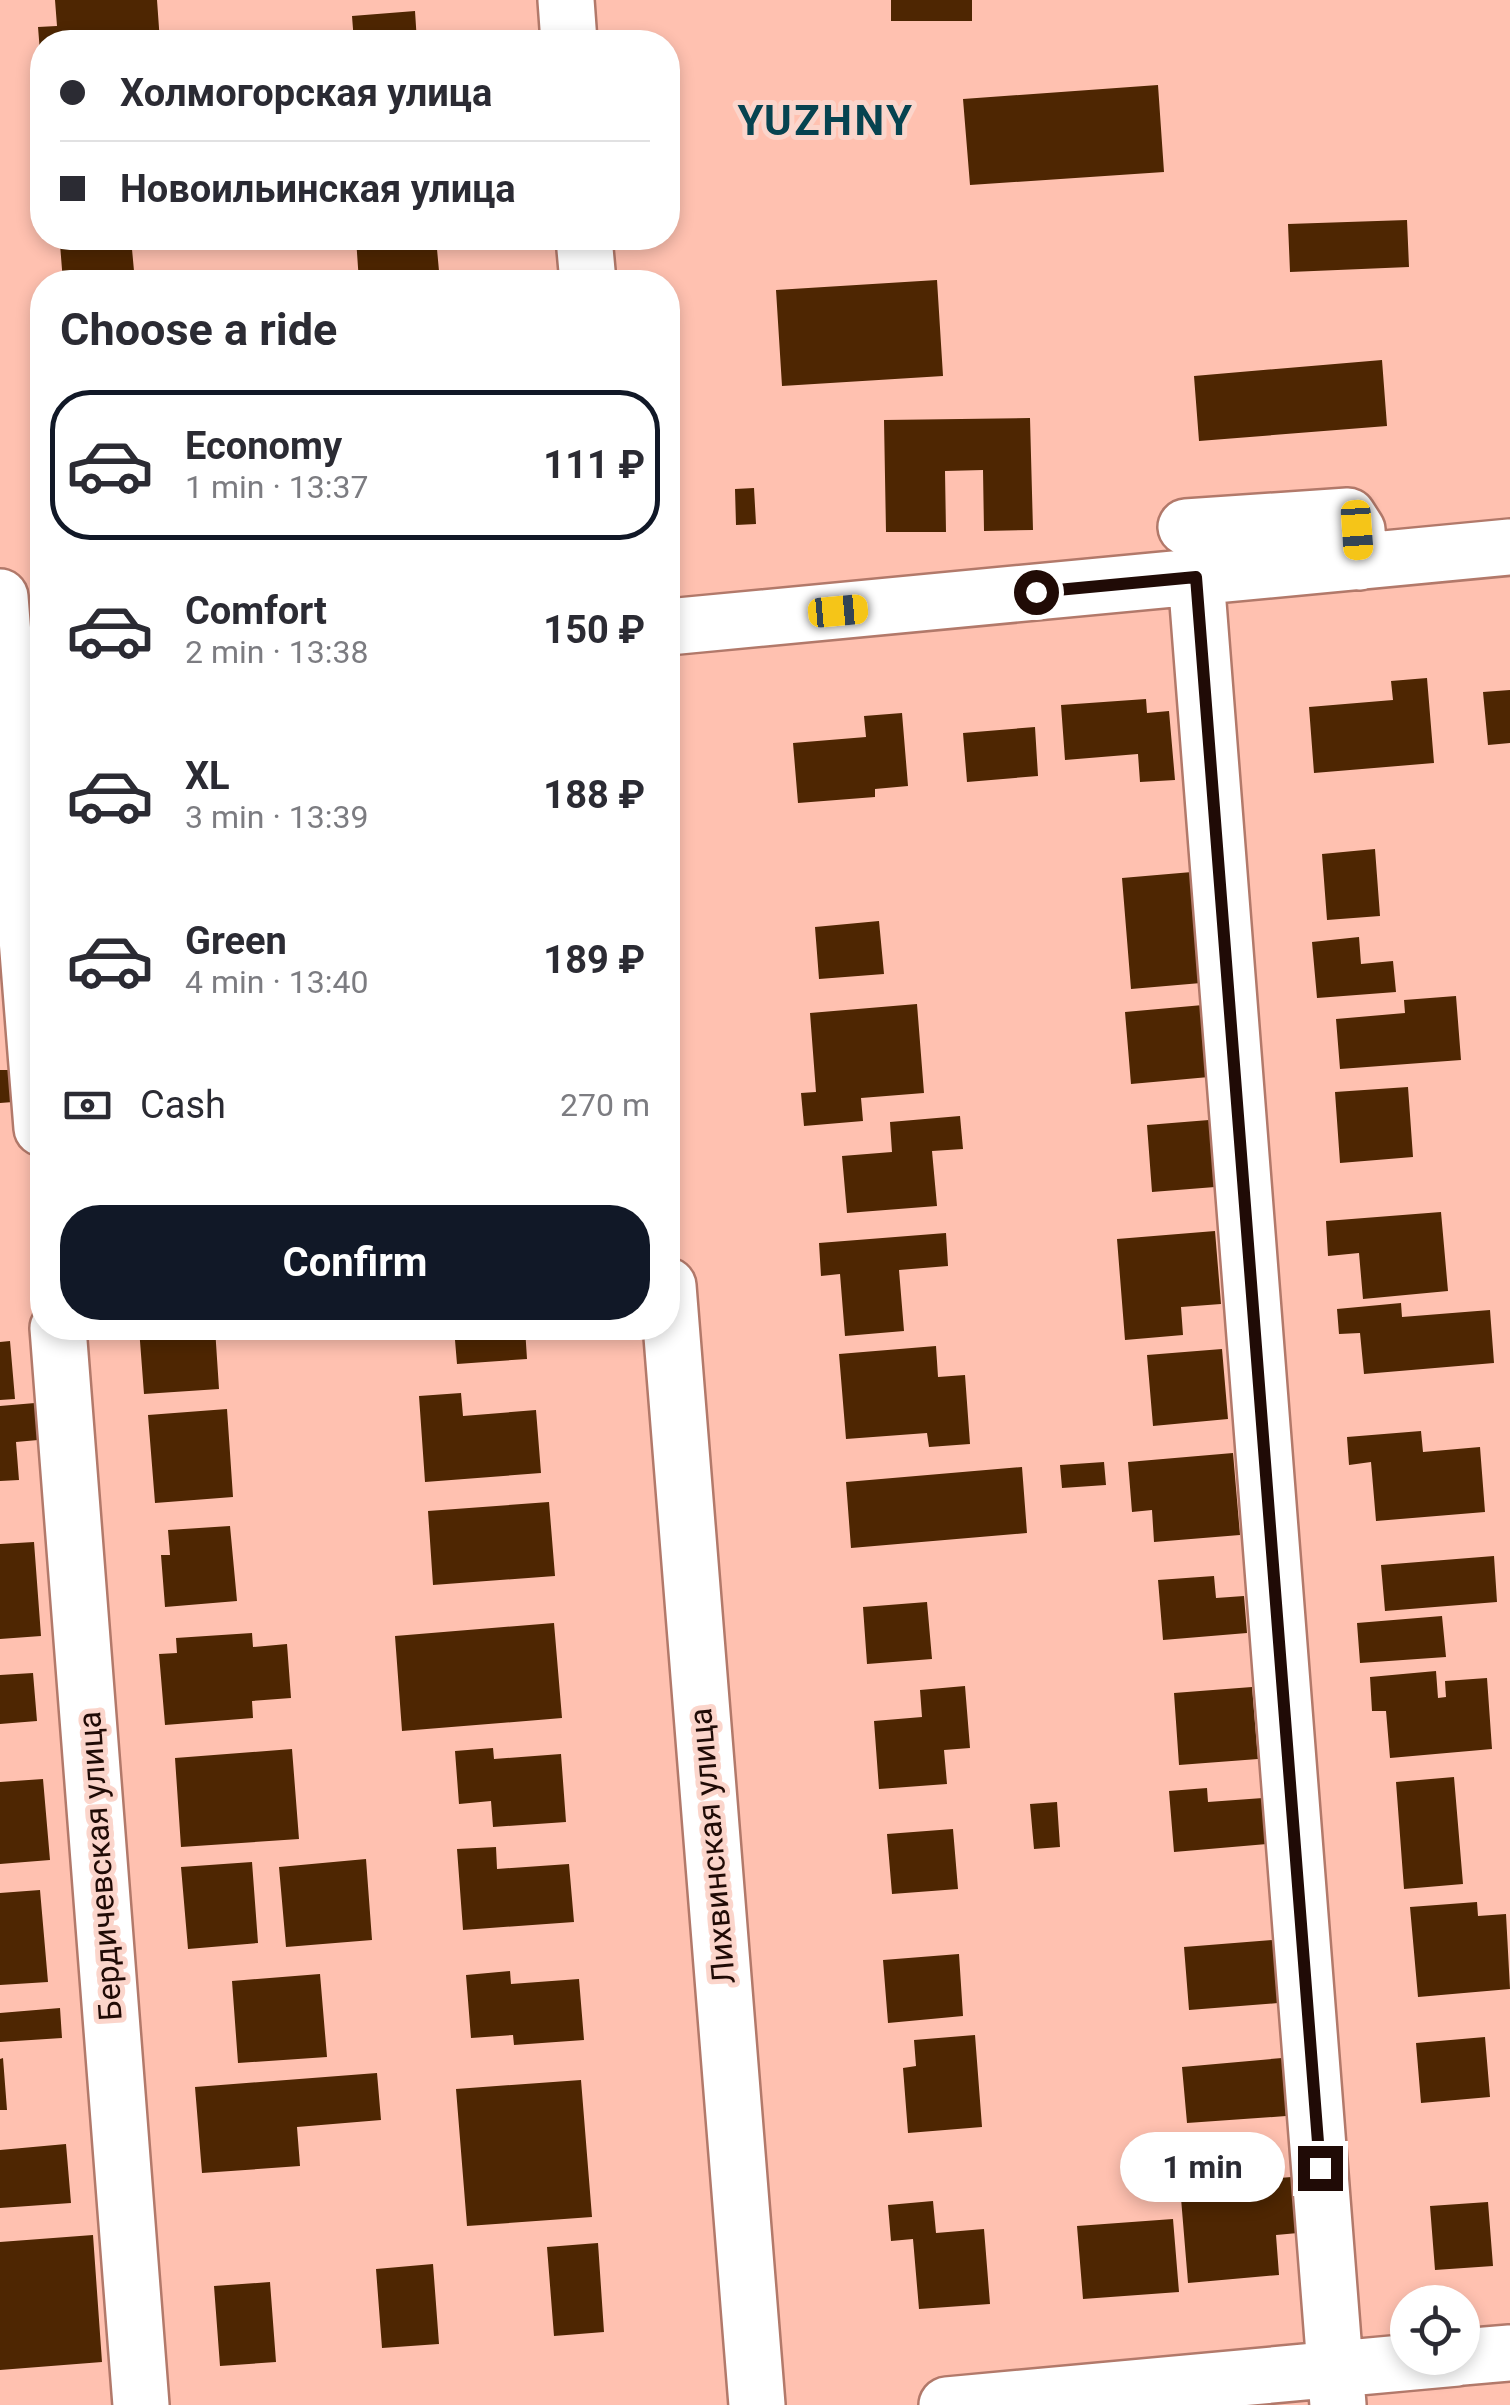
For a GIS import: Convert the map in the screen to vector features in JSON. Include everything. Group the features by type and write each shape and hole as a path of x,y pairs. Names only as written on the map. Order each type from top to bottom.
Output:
{"street":[{"path":"566,0 568,30"},
{"path":"680,625 1215,550 1359,562 1510,548"},
{"path":"1215,550 1337,2386"},
{"path":"0,597 17,689 30,917"},
{"name":"Бердичевская улица","path":"59,1340 142,2405"},
{"name":"Лихвинская улица","path":"672,1340 757,2405"},
{"path":"1480,2355 1510,2353"},
{"path":"947,2405 1337,2386 1390,2374"}],"building":[{"path":"55,0 157,0 159,30 38,30 57,26"},
{"path":"891,0 972,0 972,21 891,21"},
{"path":"415,11 416,30 353,30 352,16"},
{"path":"1158,85 1164,172 970,185 963,99"},
{"path":"1407,220 1409,267 1290,272 1288,224"},
{"path":"60,250 132,250 134,270 62,270"},
{"path":"357,250 437,250 439,270 358,270"},
{"path":"937,280 943,376 782,386 776,290"},
{"path":"1382,360 1387,426 1199,441 1194,376"},
{"path":"1030,418 1033,530 984,531 983,470 945,471 946,532 886,532 884,420"},
{"path":"754,488 756,524 736,525 735,489"},
{"path":"1427,678 1434,763 1314,773 1309,707 1393,700 1391,681"},
{"path":"1510,690 1510,743 1488,745 1483,692"},
{"path":"1146,699 1147,713 1169,711 1175,780 1140,782 1138,754 1065,760 1061,705"},
{"path":"902,713 908,786 875,789 875,797 798,803 793,743 866,737 864,716"},
{"path":"1035,727 1038,776 967,782 963,733"},
{"path":"1375,849 1380,916 1327,920 1322,854"},
{"path":"1192,872 1201,983 1131,989 1122,878"},
{"path":"879,921 884,974 819,979 815,927"},
{"path":"1359,937 1361,964 1393,961 1396,992 1317,998 1312,942"},
{"path":"1456,996 1461,1060 1340,1069 1336,1019 1405,1013 1404,1000"},
{"path":"917,1004 924,1093 861,1098 863,1121 804,1126 801,1093 816,1092 810,1013"},
{"path":"1203,1005 1209,1077 1131,1084 1125,1012"},
{"path":"0,1070 10,1070 13,1102 0,1103"},
{"path":"1408,1087 1413,1157 1340,1163 1335,1092"},
{"path":"960,1116 963,1149 932,1151 937,1206 847,1213 842,1156 892,1152 890,1122"},
{"path":"1209,1120 1215,1187 1152,1192 1147,1125"},
{"path":"1441,1212 1448,1291 1363,1299 1359,1253 1328,1256 1326,1221"},
{"path":"1215,1231 1221,1304 1181,1307 1183,1335 1125,1340 1117,1239"},
{"path":"946,1233 948,1266 899,1270 904,1331 845,1336 840,1274 821,1276 819,1243"},
{"path":"1401,1303 1402,1317 1490,1310 1494,1363 1364,1374 1360,1333 1339,1334 1337,1309"},
{"path":"140,1340 216,1340 219,1389 144,1394"},
{"path":"455,1340 526,1340 527,1359 457,1364"},
{"path":"10,1341 15,1399 0,1400 0,1342"},
{"path":"936,1346 938,1377 965,1375 970,1444 929,1447 927,1433 846,1439 839,1354"},
{"path":"1222,1349 1228,1419 1153,1426 1147,1355"},
{"path":"461,1393 463,1416 536,1410 541,1473 425,1482 419,1396"},
{"path":"35,1403 38,1440 16,1442 19,1480 0,1481 0,1406"},
{"path":"227,1409 233,1497 155,1503 148,1415"},
{"path":"1421,1431 1423,1452 1480,1447 1485,1512 1376,1521 1371,1462 1349,1465 1347,1437"},
{"path":"1233,1453 1240,1535 1154,1542 1152,1510 1132,1512 1128,1462"},
{"path":"1104,1462 1106,1485 1062,1488 1060,1465"},
{"path":"1022,1467 1027,1533 851,1548 846,1482"},
{"path":"549,1502 555,1576 433,1585 428,1511"},
{"path":"230,1526 237,1601 165,1607 161,1555 170,1555 168,1530"},
{"path":"34,1542 41,1636 0,1639 0,1544"},
{"path":"1494,1556 1497,1602 1385,1611 1381,1565"},
{"path":"1214,1576 1216,1598 1244,1596 1247,1633 1163,1640 1158,1580"},
{"path":"927,1602 932,1659 867,1664 863,1607"},
{"path":"1442,1616 1446,1657 1360,1663 1357,1623"},
{"path":"554,1623 562,1718 402,1731 395,1636"},
{"path":"252,1633 253,1647 287,1644 291,1698 252,1701 253,1718 165,1725 159,1654 177,1653 176,1638"},
{"path":"1436,1671 1438,1698 1446,1697 1445,1681 1487,1678 1492,1749 1390,1758 1386,1711 1372,1711 1370,1677"},
{"path":"33,1673 37,1721 0,1724 0,1675"},
{"path":"965,1686 970,1748 944,1750 947,1784 879,1789 874,1721 922,1717 920,1690"},
{"path":"1252,1687 1258,1759 1179,1765 1174,1693"},
{"path":"493,1748 494,1759 561,1754 566,1822 493,1827 491,1801 459,1804 455,1751"},
{"path":"292,1749 299,1839 181,1847 175,1758"},
{"path":"1454,1777 1463,1884 1404,1889 1396,1782"},
{"path":"43,1779 50,1860 0,1864 0,1782"},
{"path":"1207,1788 1208,1802 1263,1798 1267,1844 1174,1852 1169,1791"},
{"path":"1057,1802 1060,1847 1034,1849 1030,1804"},
{"path":"953,1829 958,1889 892,1894 887,1834"},
{"path":"496,1847 497,1869 569,1864 574,1922 463,1930 457,1849"},
{"path":"366,1859 372,1940 286,1947 279,1867"},
{"path":"252,1862 258,1943 188,1949 181,1867"},
{"path":"40,1890 48,1982 0,1985 0,1893"},
{"path":"1477,1902 1478,1916 1506,1914 1510,1989 1418,1997 1410,1907"},
{"path":"1273,1940 1278,2003 1189,2010 1184,1947"},
{"path":"959,1954 963,2016 888,2023 883,1960"},
{"path":"510,1971 511,1984 579,1979 584,2040 514,2045 513,2035 471,2038 466,1975"},
{"path":"320,1974 327,2057 238,2063 232,1981"},
{"path":"60,2008 62,2038 0,2042 0,2013"},
{"path":"975,2035 982,2127 908,2133 903,2068 916,2066 914,2040"},
{"path":"1485,2037 1490,2097 1421,2103 1416,2043"},
{"path":"3,2058 7,2110 0,2110"},
{"path":"1282,2058 1286,2116 1187,2123 1182,2067"},
{"path":"377,2073 381,2120 297,2127 300,2166 202,2173 195,2087"},
{"path":"581,2080 592,2217 467,2226 456,2089"},
{"path":"66,2144 71,2203 0,2208 0,2150"},
{"path":"1304,2176 1309,2232 1276,2235 1279,2275 1188,2283 1180,2186"},
{"path":"933,2201 936,2233 984,2229 990,2304 919,2309 913,2239 891,2241 888,2205"},
{"path":"1488,2202 1493,2266 1435,2270 1430,2206"},
{"path":"1173,2219 1179,2292 1083,2299 1077,2226"},
{"path":"93,2235 102,2362 0,2370 0,2242"},
{"path":"598,2243 604,2332 554,2336 547,2247"},
{"path":"433,2264 439,2344 382,2348 376,2269"},
{"path":"270,2282 276,2362 220,2366 214,2286"}],"district":[{"name":"YUZHNY","path":"826,120"}],"route":[{"path":"1036,592 1196,577 1320,2168"}]}
